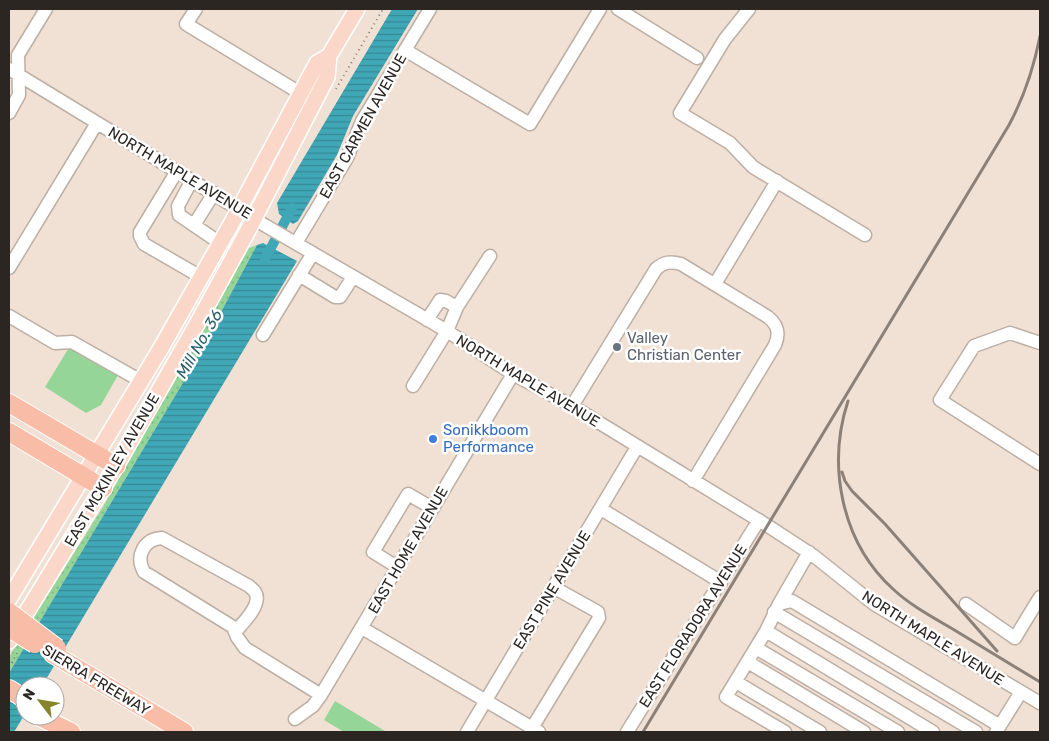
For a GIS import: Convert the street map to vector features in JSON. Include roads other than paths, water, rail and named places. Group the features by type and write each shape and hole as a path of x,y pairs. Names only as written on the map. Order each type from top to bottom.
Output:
{"highway":[{"path":"9,403 116,466"},
{"path":"9,432 104,488"},
{"path":"9,612 55,651"},
{"name":"SIERRA FREEWAY","path":"9,628 55,651 110,689 184,732"},
{"path":"65,723 79,732"},
{"path":"59,726 71,732"}],"main road":[{"name":"EAST MCKINLEY AVENUE","path":"9,641 104,488 197,324 260,222 327,77 329,56 357,9"},
{"name":"EAST MCKINLEY AVENUE","path":"9,598 141,381 201,277 317,63 329,56"}],"street":[{"path":"9,113 19,96 14,72 18,55 46,9"},
{"path":"196,9 186,24 300,93"},
{"name":"EAST CARMEN AVENUE","path":"296,243 347,158 362,121 430,9"},
{"path":"405,50 530,124 600,9"},
{"path":"618,9 697,58"},
{"path":"748,9 725,39 680,113 730,143 753,167 865,235"},
{"name":"NORTH MAPLE AVENUE","path":"14,72 260,222 447,331 513,374 572,406 759,520 808,552 874,604 1040,703"},
{"path":"9,268 97,123"},
{"path":"177,171 140,232 140,236 144,244 201,277"},
{"path":"192,180 178,206 178,215 220,243"},
{"path":"715,284 777,181"},
{"path":"194,225 214,193"},
{"path":"263,335 313,253"},
{"path":"413,386 447,331 457,307 490,256"},
{"path":"572,406 656,270 661,265 668,262 680,264 715,284 768,317 777,327 778,339 693,480"},
{"path":"299,276 335,297 340,297 344,294 353,277"},
{"path":"427,320 440,300 457,307"},
{"path":"9,316 55,343 72,342 141,381"},
{"path":"1040,343 1010,333 974,346 940,400 1040,464"},
{"name":"EAST HOME AVENUE","path":"295,719 313,706 321,695 513,374"},
{"name":"EAST PINE AVENUE","path":"467,732 637,447"},
{"path":"397,567 373,552 408,494 432,508"},
{"path":"601,508 721,582"},
{"name":"EAST FLORADORA AVENUE","path":"627,732 759,520"},
{"path":"235,632 248,618 256,604 257,597 249,586 162,538 154,538 145,546 140,557 140,566 144,572 233,627 235,632 245,648 321,695"},
{"path":"785,732 726,697 766,631 808,552"},
{"path":"362,628 536,730 599,618 598,612 553,587"},
{"path":"966,604 1015,638 1040,597"},
{"path":"777,608 792,601 895,663 998,729 1021,692"},
{"path":"777,608 852,658 976,732"},
{"path":"766,631 933,732"},
{"path":"756,648 898,732"},
{"path":"840,677 852,658"},
{"path":"748,662 860,730 865,713 874,697"},
{"path":"885,678 895,663"},
{"path":"736,682 815,729 823,707"},
{"path":"906,717 918,698"}],"water":[{"path":"392,9 418,9 353,116 337,155 298,221 293,224 279,214 277,203"},
{"path":"263,243 297,261 48,676 15,676 15,726 18,726 14,732 9,732 9,673 184,381 257,245"}],"waterway":[{"name":"Mill No. 36","path":"265,259 292,208"}],"railway":[{"path":"643,732 1009,125 1028,82 1040,36"},
{"path":"848,401 842,426 839,476 850,526 861,549 875,570 893,589 915,606 1040,682"},
{"path":"842,472 845,481 852,491 885,524 997,651"}],"place":[{"name":"Valley Christian Center","path":"617,347"},
{"name":"Sonikkboom Performance","path":"433,439"}]}
